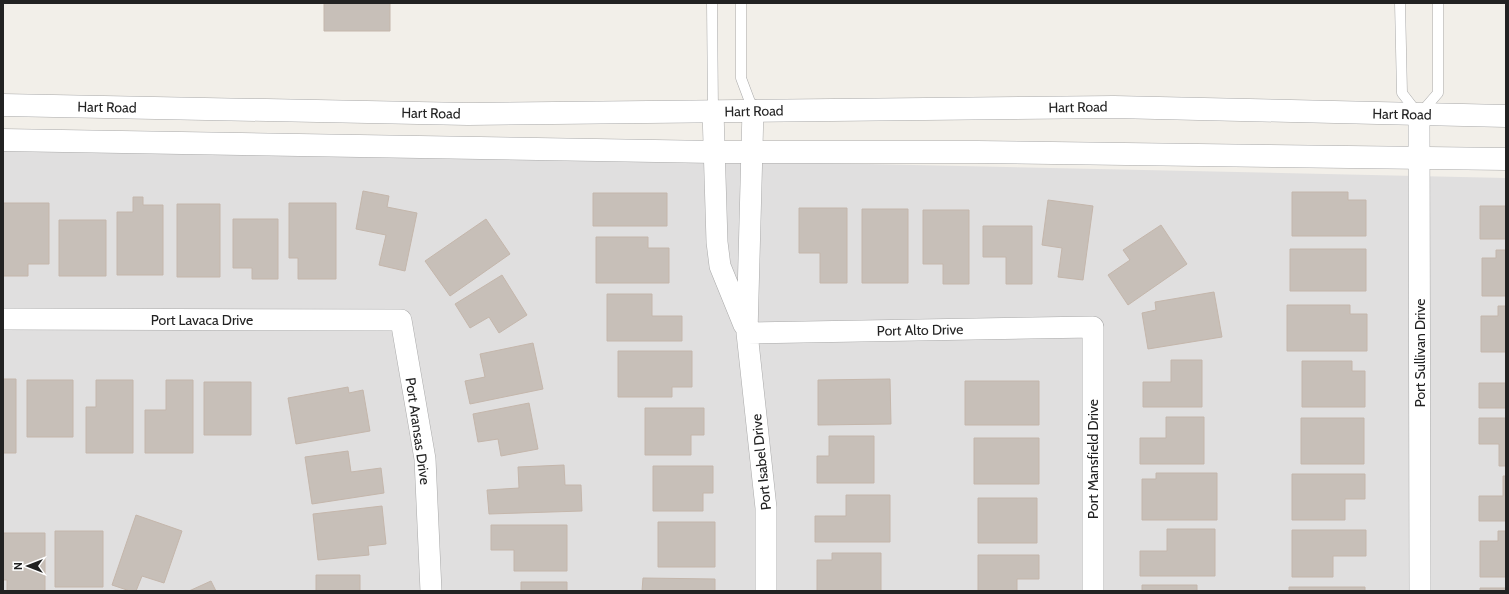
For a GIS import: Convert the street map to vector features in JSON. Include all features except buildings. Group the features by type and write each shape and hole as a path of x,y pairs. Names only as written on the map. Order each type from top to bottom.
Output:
{"street":[{"name":"Hart Road","path":"3,104 468,114 1114,107 1506,116"},
{"path":"124,107 124,142"},
{"name":"Port Isabel Drive","path":"753,110 747,333 766,508 766,591"},
{"name":"Port Isabel Drive","path":"713,111 717,242 720,266 747,333"},
{"name":"Port Sullivan Drive","path":"1419,115 1420,591"},
{"path":"3,140 714,152 977,152 1506,159"},
{"name":"Port Lavaca Drive","path":"3,319 401,320"},
{"name":"Port Aransas Drive","path":"401,320 425,459 431,591"},
{"name":"Port Alto Drive","path":"747,333 1093,327"},
{"name":"Port Mansfield Drive","path":"1093,327 1093,591"}],"lane":[{"path":"712,3 713,111"},
{"path":"741,3 741,78 753,110"},
{"path":"1400,3 1402,93 1419,115 1438,93 1438,3"}],"shaded area":[{"path":"3,145 1506,178 1506,591 3,591"}]}
